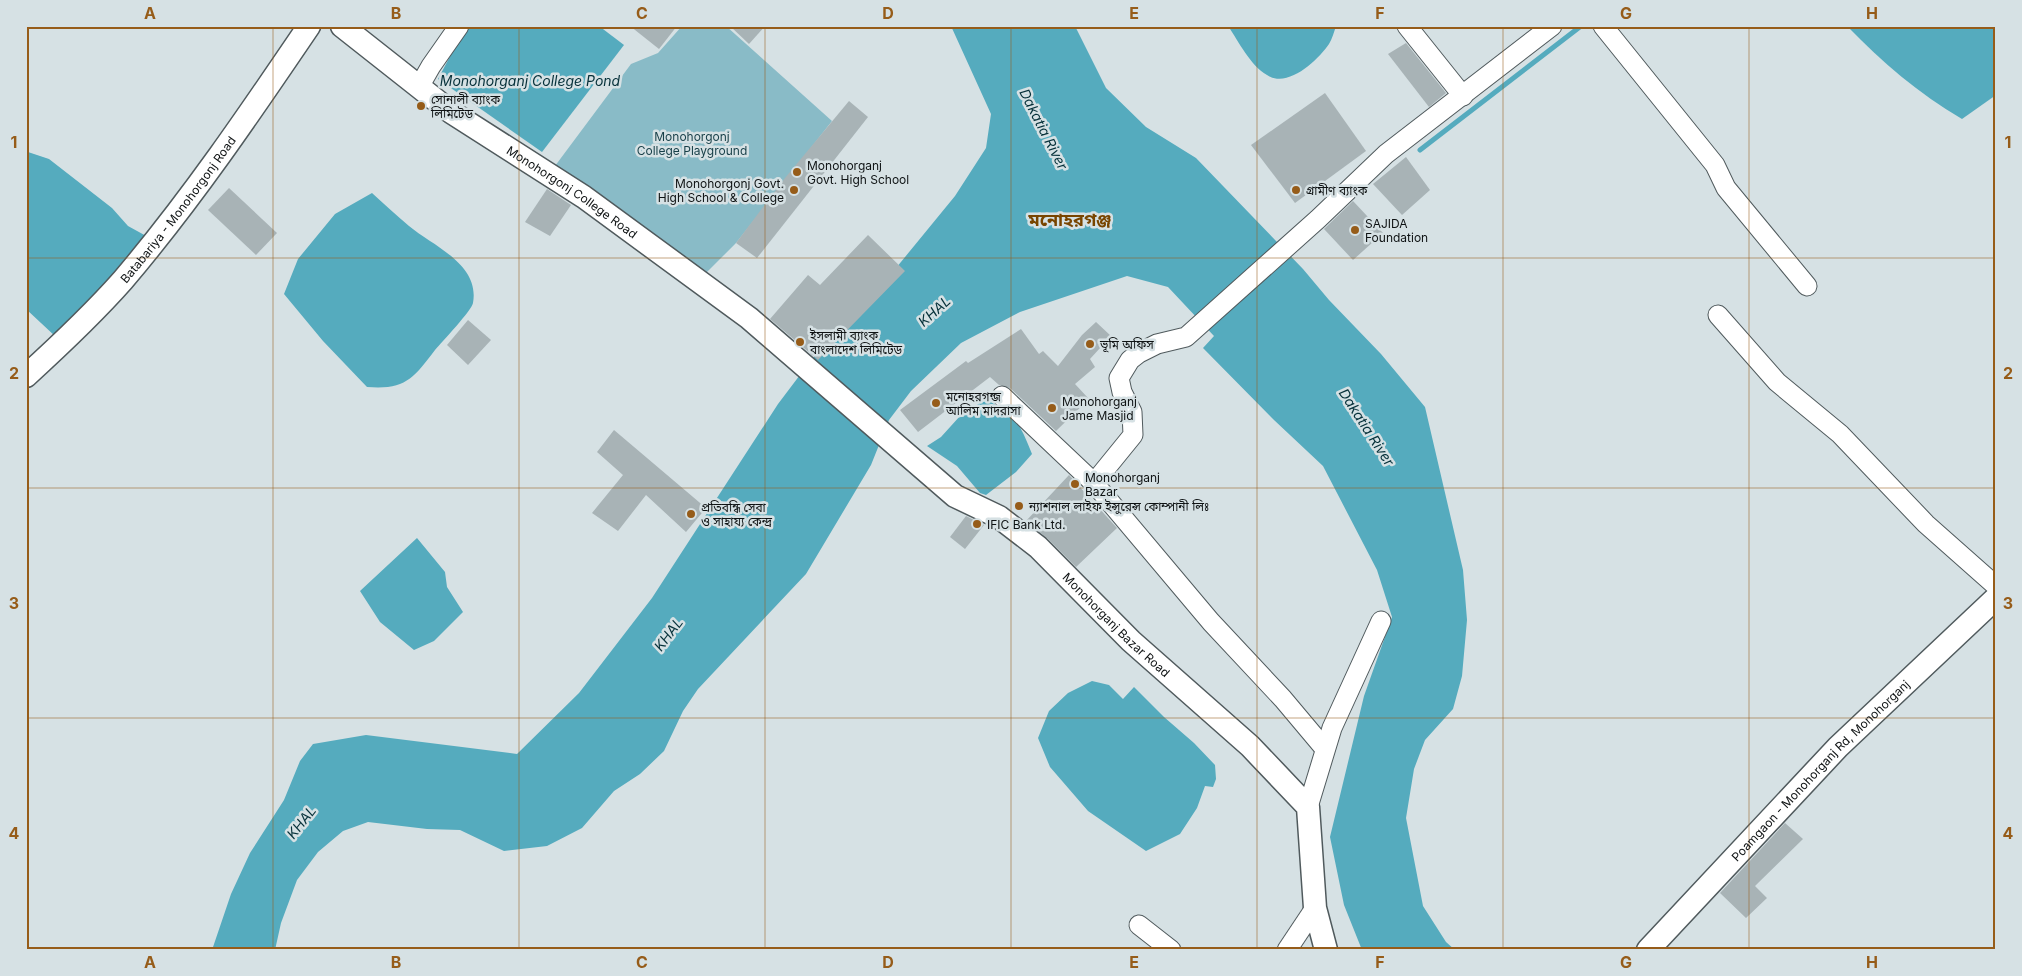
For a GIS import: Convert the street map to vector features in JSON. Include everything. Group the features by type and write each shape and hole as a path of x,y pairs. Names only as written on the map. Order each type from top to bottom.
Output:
{"street":[{"name":"Batabariya - Monohorgonj Road","path":"26,376 94,312 123,280 190,197 309,26"},
{"name":"Monohorgonj College Road","path":"342,26 451,112 584,197 749,318 915,459"},
{"path":"419,88 431,66 459,26"},
{"path":"1407,26 1463,96"},
{"path":"1094,483 1133,435 1132,412 1122,392 1119,378 1130,360 1139,352 1157,344 1186,337 1318,219 1386,154 1552,26"},
{"path":"1608,32 1715,165 1726,188 1807,286"},
{"path":"1718,314 1777,382 1840,434 1926,524 1996,586"},
{"path":"1002,396 1094,483 1211,622 1283,699 1325,749"},
{"name":"Monohorganj Bazar Road","path":"915,459 955,496 999,517 1038,547 1131,641 1250,746 1308,807"},
{"name":"Poamgaon - Monohorganj Rd, Monohorganj","path":"1648,949 1838,747 1996,598"},
{"path":"1326,950 1315,908 1308,807 1332,728 1381,621"},
{"path":"1288,950 1315,908"},
{"path":"1139,925 1171,950"}],"green space":[{"name":"Monohorgonj College Playground","path":"682,26 726,26 832,121 736,243 705,274 555,166 631,64 658,53"}],"water":[{"name":"Monohorganj College Pond","path":"470,26 599,26 624,45 542,152 438,79 455,47"},
{"path":"951,26 1075,26 1106,88 1146,127 1196,158 1303,269 1329,300 1381,354 1425,407 1463,570 1467,620 1462,676 1453,709 1425,740 1414,769 1406,818 1423,906 1446,942 1455,950 1362,950 1344,905 1330,837 1364,696 1392,617 1377,570 1323,466 1274,420 1203,348 1214,336 1168,287 1127,276 1020,312 961,343 911,391 889,420 871,465 806,574 698,689 683,711 664,751 640,774 614,791 582,828 547,846 504,851 460,830 427,829 368,822 343,831 318,852 297,880 281,923 275,950 212,950 231,894 250,853 284,800 300,761 313,744 366,735 517,754 579,693 652,598 778,404 812,359 878,290 955,196 986,148 991,114"},
{"path":"1228,26 1336,26 1329,44 1310,65 1293,76 1275,78 1267,75 1255,65"},
{"path":"1847,26 1996,26 1996,95 1962,119 1902,77"},
{"path":"28,152 49,159 112,208 128,226 148,237 56,337 26,309 26,154"},
{"path":"372,193 409,226 453,257 469,277 473,289 473,303 462,319 414,375 391,387 367,387 323,341 284,294 298,259 335,214"},
{"path":"986,399 1016,421 1024,434 1032,454 1016,472 986,495 980,493 957,466 927,446 941,437 960,416"},
{"path":"417,538 445,572 447,587 463,612 434,641 414,650 380,622 360,591"},
{"path":"1092,681 1109,685 1123,699 1134,687 1215,765 1216,779 1213,787 1205,786 1197,808 1180,834 1146,851 1088,811 1050,767 1038,738 1049,711 1068,693"}],"building":[{"path":"630,26 677,26 659,49"},
{"path":"730,26 765,26 749,44"},
{"path":"1406,43 1446,93 1429,107 1388,54"},
{"path":"1325,93 1366,151 1295,203 1251,145"},
{"name":"Monohorgonj Govt. High School & College","path":"849,101 868,117 757,258 736,243 785,178"},
{"path":"1406,157 1430,190 1402,215 1373,184"},
{"path":"229,188 277,233 256,255 208,210"},
{"path":"547,189 571,205 550,236 525,222"},
{"path":"1353,201 1383,233 1353,260 1324,229"},
{"path":"868,235 905,271 818,360 770,319 808,275 820,285"},
{"path":"468,320 491,340 468,365 447,345"},
{"path":"1096,322 1111,336 1090,359 1095,367 1075,384 1089,399 1056,431 1010,388 999,385 990,377 918,432 900,410 966,361 968,363 1021,329 1039,354 1043,351 1058,366 1082,335"},
{"path":"614,430 706,508 686,532 646,495 618,531 592,513 623,475 597,452"},
{"path":"1069,475 1117,528 1076,567 1047,538 1026,521"},
{"path":"966,516 984,525 965,549 950,537"},
{"path":"1785,823 1803,839 1755,886 1767,898 1746,918 1720,893"}],"waterway":[{"path":"1420,150 1581,26"}],"place":[{"name":"সোনালী ব্যাংক লিমিটেড","path":"421,106"},
{"name":"Monohorganj Govt. High School","path":"797,172"},
{"name":"Monohorgonj Govt. High School & College","path":"794,190"},
{"name":"গ্রামীণ ব্যাংক","path":"1296,190"},
{"name":"SAJIDA Foundation","path":"1355,230"},
{"name":"ইসলামী ব্যাংক বাংলাদেশ লিমিটেড","path":"800,342"},
{"name":"ভূমি অফিস","path":"1090,344"},
{"name":"মনোহরগন্জ আলিম মাদরাসা","path":"936,403"},
{"name":"Monohorganj Jame Masjid","path":"1052,408"},
{"name":"Monohorganj Bazar","path":"1075,484"},
{"name":"ন্যাশনাল লাইফ ইন্সুরেন্স কোম্পানী লিঃ","path":"1019,506"},
{"name":"প্রতিবন্ধি সেবা ও সাহায্য কেন্দ্র","path":"691,514"},
{"name":"IFIC Bank Ltd.","path":"977,524"}],"district":[{"name":"মনোহরগঞ্জ","path":"1070,219"}],"water label":[{"name":"Dakatia River","path":"1044,129"},
{"name":"KHAL","path":"934,311"},
{"name":"Dakatia River","path":"1367,427"},
{"name":"KHAL","path":"668,634"},
{"name":"KHAL","path":"301,822"}]}
